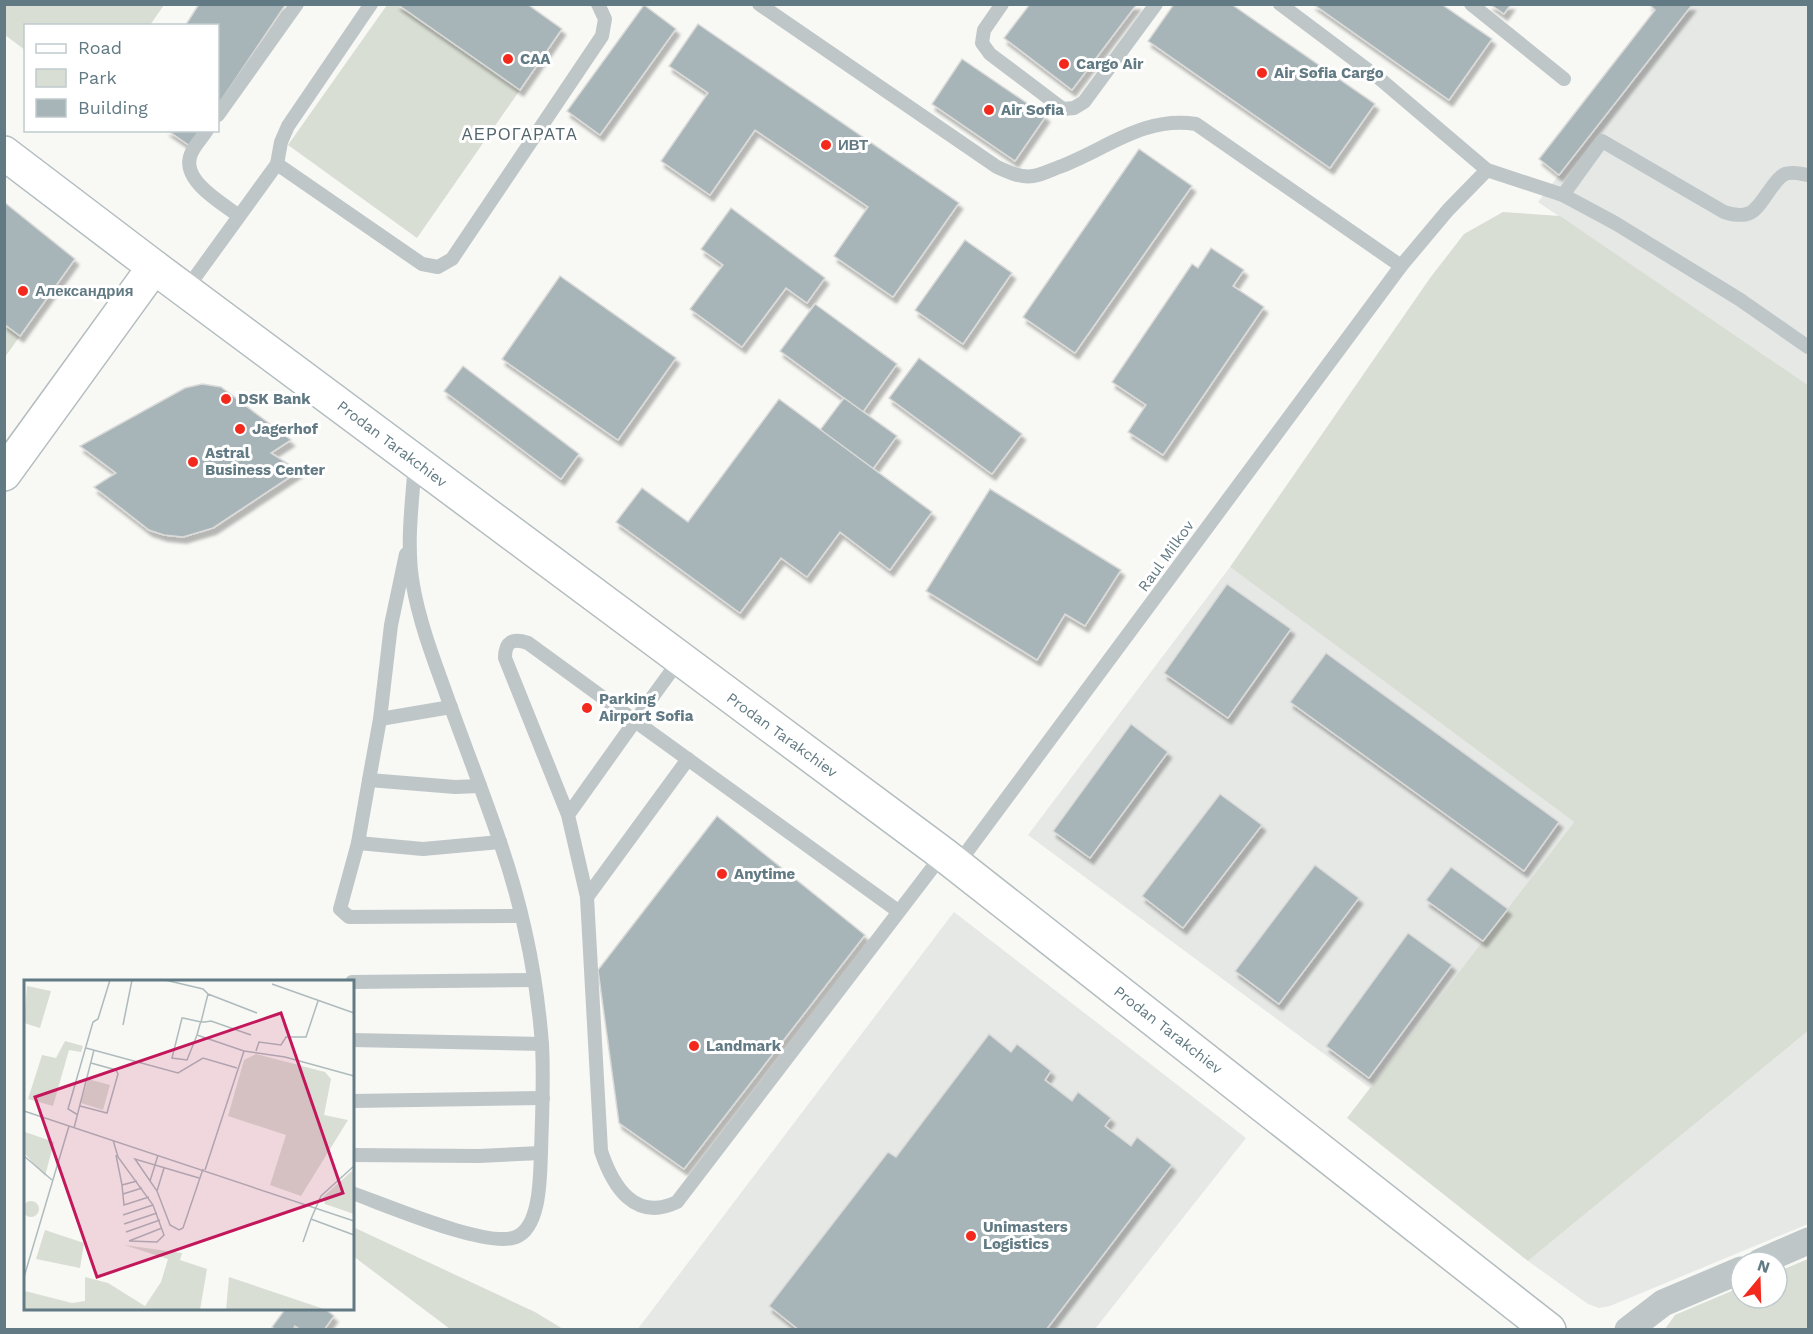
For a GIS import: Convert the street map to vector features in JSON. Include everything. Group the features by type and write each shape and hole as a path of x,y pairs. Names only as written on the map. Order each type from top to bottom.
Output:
{"street":[{"name":"Prodan Tarakchiev","path":"4,153 950,860 1550,1329"},
{"path":"4,474 154,267"},
{"path":"1788,1250 1809,1241"},
{"path":"1628,1329 1663,1303 1729,1275"}],"lane":[{"path":"219,115 297,4"},
{"path":"186,291 277,164 281,142 288,126 371,4"},
{"path":"277,164 422,264 438,267 452,259 602,36 605,19 598,4"},
{"path":"759,4 988,161 1015,175 1033,176 1083,158 1138,130 1158,123 1179,121 1196,124 1401,266"},
{"path":"1002,4 984,30 982,43 990,54 1063,109 1074,108 1084,102 1156,4"},
{"path":"1280,4 1380,79 1487,170 1563,195 1739,299 1809,347"},
{"path":"1471,4 1564,79"},
{"path":"206,132 191,153 189,160 191,174 196,183 239,216"},
{"path":"1563,195 1602,141 1724,212 1739,217 1753,212 1785,174 1809,175"},
{"name":"Raul Milkov","path":"635,721 528,643 518,640 510,642 505,650 505,658 568,815 587,897 602,1151 612,1178 630,1200 645,1207 658,1208 677,1202 786,1062 898,911 950,860 1401,266 1448,210 1487,170"},
{"path":"354,1194 474,1237 500,1240 517,1237 530,1224 540,1180 542,1044 534,980 521,916 500,842 427,639 413,585 410,531 415,461"},
{"path":"410,531 391,625 380,719 358,843 340,909 349,917 521,916"},
{"path":"568,815 680,659"},
{"path":"380,719 451,707"},
{"path":"635,721 898,911"},
{"path":"587,897 688,759"},
{"path":"369,780 455,787 480,786"},
{"path":"358,843 423,849 500,842"},
{"path":"354,982 534,980"},
{"path":"354,1040 542,1044"},
{"path":"354,1101 543,1098"},
{"path":"354,1155 479,1156 541,1153"}],"shaded area":[{"path":"1691,5 1808,5 1808,385 1538,202"},
{"path":"1230,567 1574,822 1370,1088 1028,835"},
{"path":"954,912 1246,1138 1095,1329 637,1330"},
{"path":"1808,1031 1808,1224 1745,1250 1729,1250 1729,1257 1610,1306 1599,1308 1588,1304 1528,1261"}],"green space":[{"path":"5,4 164,4 151,24 24,24 24,49 5,35"},
{"path":"387,5 397,5 520,90 417,238 288,145"},
{"path":"1503,212 1560,216 1808,385 1808,1031 1528,1261 1347,1118 1574,822 1230,567 1430,278 1464,234"},
{"path":"4,324 20,336 5,357 4,356"},
{"path":"354,1227 535,1312 563,1329 450,1329 354,1257"},
{"path":"1808,1259 1808,1329 1665,1329 1675,1315 1729,1292 1729,1310 1789,1310 1789,1267"}],"building":[{"path":"199,4 286,4 219,104 219,24 186,24"},
{"name":"CAA","path":"397,4 527,4 562,29 520,90"},
{"name":"Cargo Air","path":"1030,4 1137,4 1072,90 1004,38"},
{"name":"Air Sofia Cargo","path":"1174,4 1231,4 1375,104 1330,168 1148,41"},
{"path":"1313,4 1441,4 1492,39 1449,100"},
{"path":"1490,4 1511,4 1504,14"},
{"path":"1649,4 1692,5 1559,175 1539,159 1655,10"},
{"path":"644,5 676,29 600,135 567,111"},
{"name":"ИВТ","path":"698,24 959,203 893,297 834,256 868,207 755,130 710,195 661,161 708,93 669,66"},
{"name":"Air Sofia","path":"962,59 1046,116 1015,161 932,104"},
{"path":"170,132 199,132 190,146"},
{"path":"1139,149 1192,186 1075,353 1023,317"},
{"path":"4,202 75,259 20,336 4,324"},
{"path":"731,208 825,278 807,303 786,288 742,347 690,309 723,265 701,249"},
{"path":"965,240 1012,273 963,344 915,310"},
{"path":"1211,248 1244,270 1233,286 1264,307 1163,455 1128,432 1146,405 1112,382 1192,264 1198,268"},
{"path":"560,276 676,358 618,440 502,359"},
{"path":"815,304 897,364 863,412 780,351"},
{"path":"919,358 1022,434 992,474 889,398"},
{"path":"463,366 579,454 561,479 444,391"},
{"name":"Astral Business Center","path":"202,384 221,387 291,440 271,453 299,471 213,528 183,537 164,535 149,530 94,487 116,473 80,446 185,388"},
{"path":"844,398 897,436 873,469 820,430"},
{"path":"779,399 932,512 890,570 840,532 807,577 781,558 740,613 616,522 642,488 688,522"},
{"path":"990,489 1121,570 1085,626 1065,614 1037,660 926,591"},
{"path":"1227,584 1291,629 1228,718 1164,673"},
{"path":"1326,653 1559,822 1524,871 1290,702"},
{"path":"1131,724 1168,752 1090,858 1053,831"},
{"path":"1220,794 1262,825 1183,928 1142,896"},
{"name":"Landmark","path":"717,816 865,935 684,1169 619,1123 598,970"},
{"path":"1315,865 1359,898 1279,1004 1235,971"},
{"path":"1451,867 1508,909 1483,941 1426,900"},
{"path":"1408,933 1452,965 1369,1078 1326,1046"},
{"name":"Unimasters Logistics","path":"989,1034 1011,1052 1017,1044 1051,1071 1045,1080 1072,1101 1078,1092 1111,1118 1105,1126 1131,1146 1137,1137 1172,1165 1046,1330 799,1330 769,1306 888,1152 896,1157"},
{"path":"285,1310 326,1310 334,1316 324,1330 301,1330 295,1326 293,1330 276,1330 272,1327"}],"place":[{"name":"CAA","path":"508,59"},
{"name":"Cargo Air","path":"1064,64"},
{"name":"Air Sofia Cargo","path":"1262,73"},
{"name":"Air Sofia","path":"989,110"},
{"name":"ИВТ","path":"826,145"},
{"name":"Александрия","path":"23,291"},
{"name":"DSK Bank","path":"226,399"},
{"name":"Jagerhof","path":"240,429"},
{"name":"Astral Business Center","path":"193,462"},
{"name":"Parking Airport Sofia","path":"587,708"},
{"name":"Anytime","path":"722,874"},
{"name":"Landmark","path":"694,1046"},
{"name":"Unimasters Logistics","path":"971,1236"}],"district":[{"name":"АЕРОГАРАТА","path":"520,134"}]}
